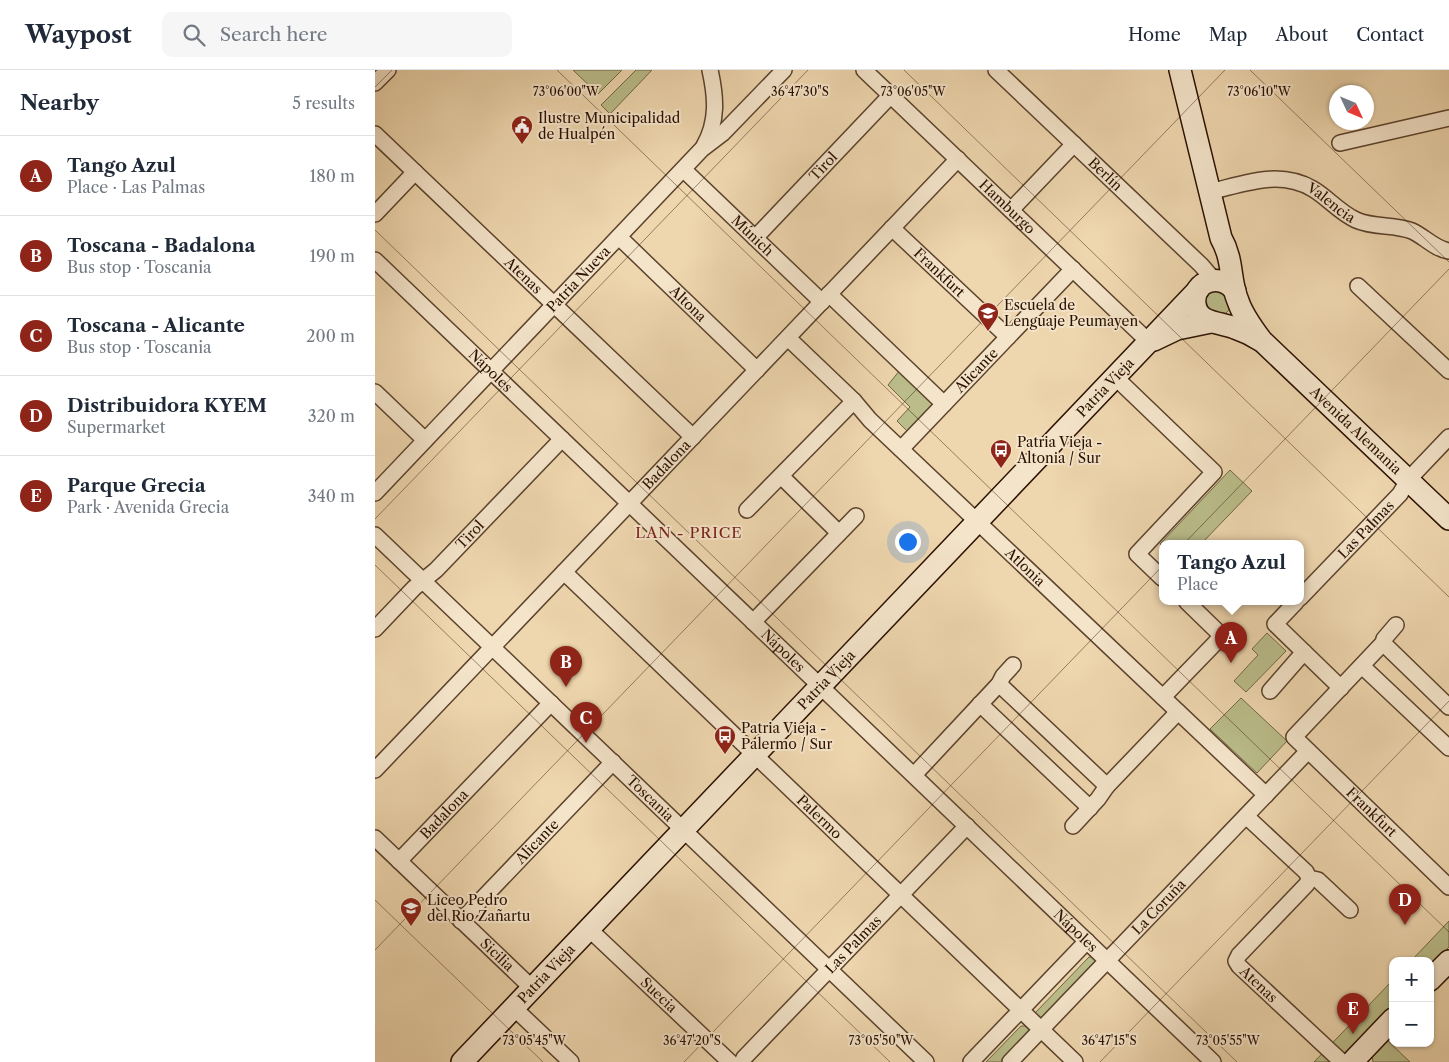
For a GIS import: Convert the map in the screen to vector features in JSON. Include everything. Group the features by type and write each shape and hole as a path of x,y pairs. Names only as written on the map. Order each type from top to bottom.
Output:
{"street":[{"path":"375,83 388,70"},
{"path":"701,149 715,118 715,100 710,70"},
{"name":"Patria Nueva","path":"375,492 701,149 723,133 784,70"},
{"name":"Hamburgo","path":"864,70 1149,342"},
{"name":"Berlín","path":"996,70 1201,265 1206,285"},
{"name":"Avenida Alemania","path":"1180,70 1221,238 1229,256 1236,296 1246,318 1262,341 1449,519"},
{"name":"Tirol","path":"755,238 891,95"},
{"path":"1340,143 1449,118"},
{"name":"Atenas","path":"375,134 693,437"},
{"path":"1011,210 1074,144"},
{"name":"Badalona","path":"375,770 958,159"},
{"name":"Múnich","path":"683,170 755,238 944,404"},
{"path":"375,214 415,172"},
{"name":"Valencia","path":"1209,192 1268,178 1289,180 1312,188 1347,216 1357,221 1410,230 1438,248 1449,251"},
{"name":"Frankfurt","path":"893,228 1008,337"},
{"name":"Altona","path":"619,237 757,370"},
{"name":"Avenida Alemania","path":"1221,238 1206,285 1195,302 1197,310 1201,317 1237,328 1262,341"},
{"name":"Nápoles","path":"375,260 1213,1062"},
{"name":"Alicante","path":"901,449 1073,269"},
{"path":"1206,285 1226,282 1236,296 1235,309 1230,317 1214,322"},
{"name":"Patria Vieja","path":"462,1062 1116,378 1164,324 1206,285"},
{"path":"1358,286 1449,371"},
{"name":"Patria Vieja","path":"1149,342 1177,329 1214,322"},
{"name":"Atlonia","path":"788,338 854,401 870,420 1266,795"},
{"path":"1116,378 1214,472 1137,554 1159,575"},
{"path":"375,392 425,440"},
{"path":"747,510 854,401"},
{"name":"Las Palmas","path":"1304,594 1400,494 1408,480 1449,437"},
{"name":"Tirol","path":"375,629 436,570 562,439"},
{"path":"781,476 839,533"},
{"path":"753,622 856,516"},
{"name":"Toscania","path":"375,535 927,1062"},
{"name":"Palermo","path":"564,572 1075,1062"},
{"path":"1163,697 1222,636 1190,605"},
{"path":"1293,605 1275,624 1341,688 1383,644 1384,639 1396,625"},
{"path":"1383,644 1449,707"},
{"path":"1270,691 1304,652"},
{"path":"913,775 999,684 1003,676 1013,665"},
{"path":"1362,666 1449,748"},
{"path":"999,684 1107,786"},
{"name":"Frankfurt","path":"1341,688 1294,737 1449,887"},
{"name":"Badalona","path":"399,862 551,703"},
{"path":"980,704 1090,808"},
{"path":"1073,826 1107,786 1178,712"},
{"name":"La Coruña","path":"1011,1062 1308,751"},
{"name":"Alicante","path":"461,921 613,762"},
{"path":"1246,816 1306,872 1309,878 1318,880 1350,910"},
{"name":"Las Palmas","path":"742,1062 967,826"},
{"name":"Sicilia","path":"375,838 532,988"},
{"name":"Atenas","path":"1309,878 1307,884 1239,955 1237,961 1239,966 1353,1061"},
{"name":"Suecia","path":"589,929 730,1062"},
{"path":"971,1062 1087,942"},
{"path":"514,1008 571,1062"},
{"path":"1353,1061 1389,1024"}],"green space":[{"path":"573,70 622,70 598,94"},
{"path":"636,70 652,70 610,114 601,105"},
{"path":"1222,286 1231,308 1223,316 1216,318 1200,300 1201,296"},
{"path":"900,370 936,404 912,436 897,421 910,407 888,385"},
{"path":"1230,470 1252,491 1205,540 1164,540"},
{"path":"1267,633 1286,651 1246,692 1234,681 1258,655 1252,649"},
{"path":"1241,698 1287,741 1257,773 1210,729"},
{"path":"1449,921 1449,947 1434,962 1434,957 1415,957"},
{"path":"1089,957 1092,957 1097,962 1043,1021 1034,1015 1035,1013"},
{"path":"1389,984 1389,1010 1340,1062 1314,1062"},
{"path":"1021,1026 1029,1029 1030,1034 1003,1062 986,1062"},
{"path":"1386,1039 1389,1042 1389,1047 1394,1047 1410,1062 1373,1062 1372,1055"}],"place":[{"name":"Ilustre Municipalidad de Hualpén","path":"522,145"},
{"name":"Escuela de Lenguaje Peumayen","path":"988,332"},
{"name":"Patria Vieja - Altonia / Sur","path":"1001,469"},
{"name":"Tango Azul","path":"1231,663"},
{"name":"Toscana - Badalona","path":"566,687"},
{"name":"Toscana - Alicante","path":"586,743"},
{"name":"Patria Vieja - Palermo / Sur","path":"725,755"},
{"name":"Distribuidora KYEM","path":"1405,925"},
{"name":"Liceo Pedro del Rio Zañartu","path":"411,927"},
{"name":"Parque Grecia","path":"1353,1034"}],"district":[{"name":"LAN - PRICE","path":"689,533"}]}
